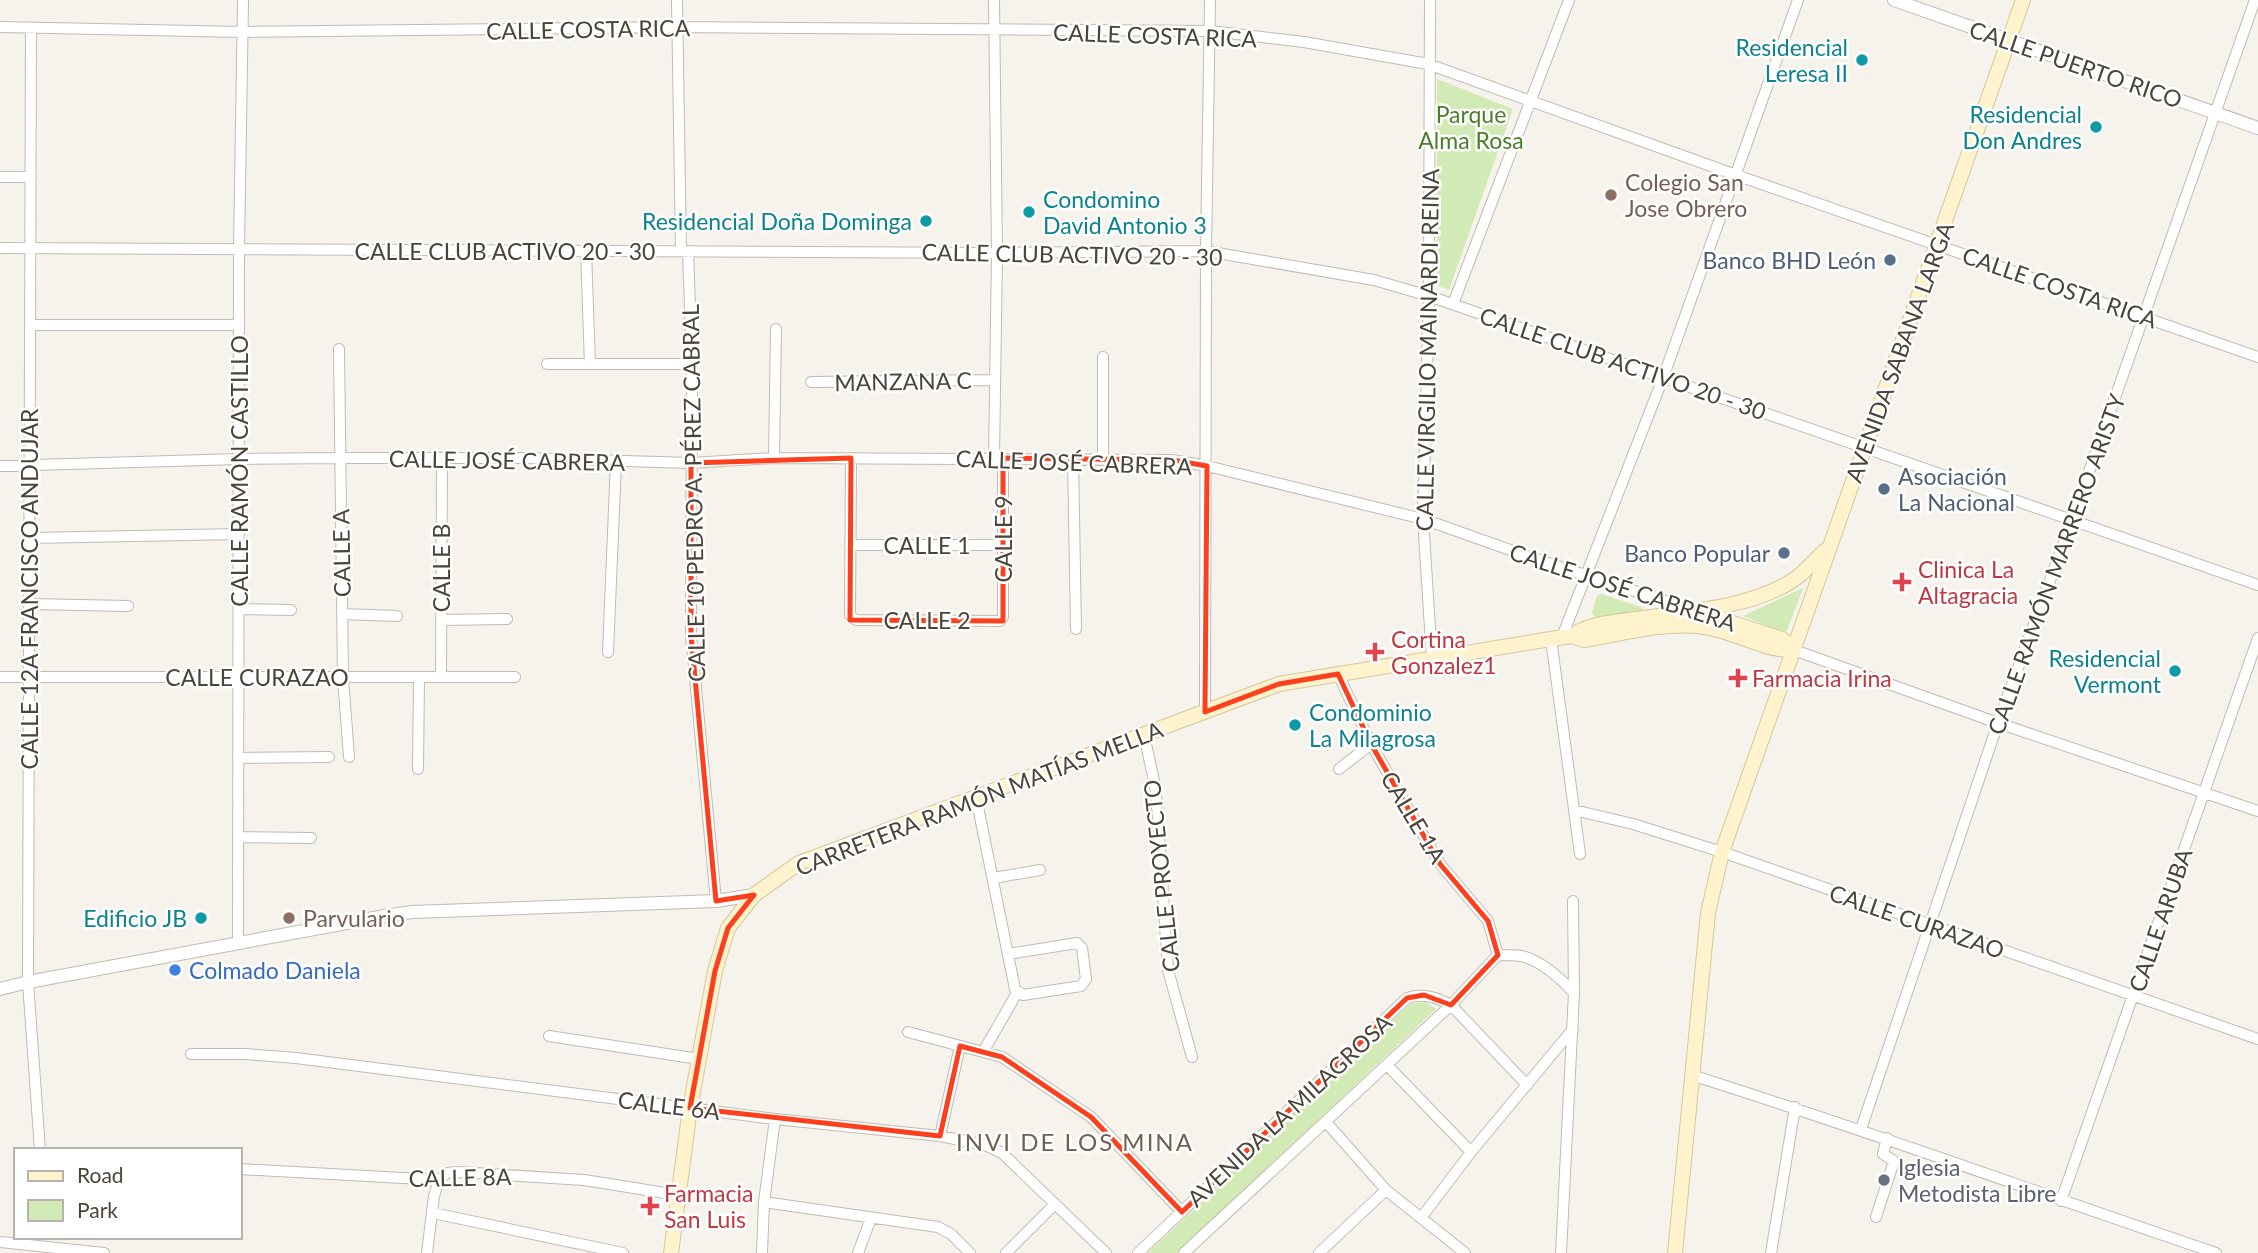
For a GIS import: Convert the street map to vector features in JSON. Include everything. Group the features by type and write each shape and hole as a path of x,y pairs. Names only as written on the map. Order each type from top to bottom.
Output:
{"main road":[{"name":"AVENIDA SABANA LARGA","path":"1675,1253 1708,913 1722,852 2024,0"},
{"name":"CARRETERA RAMÓN MATÍAS MELLA","path":"671,1253 690,1108 715,971 728,928 754,895 799,863 1279,684 1562,637 1604,624 1745,602 1777,589 1799,576 1829,546"},
{"name":"CALLE JOSÉ CABRERA","path":"1693,610 1783,639 1794,650"},
{"name":"CARRETERA RAMÓN MATÍAS MELLA","path":"1562,637 1584,640 1660,628 1704,626 1781,650 1794,650"}],"street":[{"name":"CALLE RAMÓN CASTILLO","path":"238,942 239,250 243,0"},
{"name":"CALLE 10 PEDRO A. PÉREZ CABRAL","path":"677,0 685,251 692,364 691,635 716,901"},
{"name":"CALLE 9","path":"994,0 997,253 995,380 1003,545 1002,620"},
{"path":"1205,712 1206,251 1210,0"},
{"name":"CALLE VIRGILIO MAINARDI REINA","path":"1430,0 1430,296 1423,519 1432,659"},
{"path":"1453,304 1569,0"},
{"path":"1580,854 1574,810 1562,637 1663,378 1798,0"},
{"name":"CALLE PUERTO RICO","path":"1894,0 2258,128"},
{"name":"CALLE RAMÓN MARRERO ARISTY","path":"1861,1129 1998,723 2255,0"},
{"name":"CALLE COSTA RICA","path":"0,27 243,32 678,27 1211,31 1304,42 1428,64 1736,175 2258,357"},
{"name":"CALLE 12A FRANCISCO ANDUJAR","path":"31,28 28,982 40,1148"},
{"path":"0,177 31,177"},
{"name":"CALLE CLUB ACTIVO 20 - 30","path":"0,248 997,253 1206,251 1374,280 1430,296 2258,585"},
{"path":"586,251 590,364"},
{"path":"30,325 239,325"},
{"path":"774,458 776,329"},
{"name":"CALLE A","path":"339,349 343,678 349,757"},
{"path":"1103,356 1103,458"},
{"path":"547,365 692,364"},
{"name":"MANZANA C","path":"811,382 995,380"},
{"name":"CALLE JOSÉ CABRERA","path":"0,466 339,458 526,458 691,463 774,458 1172,460 1207,466 1423,519 1693,610"},
{"name":"CALLE B","path":"441,677 442,458"},
{"path":"850,545 851,458"},
{"path":"1073,458 1076,629"},
{"path":"608,652 616,462"},
{"path":"30,538 239,534"},
{"name":"CALLE 1","path":"850,545 1003,545"},
{"name":"CALLE 2","path":"850,545 852,618 1002,620"},
{"path":"30,604 128,606"},
{"path":"239,609 291,610"},
{"path":"342,614 397,617"},
{"path":"441,620 507,619"},
{"name":"CALLE ARUBA","path":"2061,1201 2258,638"},
{"name":"CALLE JOSÉ CABRERA","path":"1794,650 2258,811"},
{"name":"CALLE 1A","path":"1338,674 1371,744 1440,864 1488,921 1498,955"},
{"name":"CALLE CURAZAO","path":"0,677 514,677"},
{"path":"418,769 419,677"},
{"name":"CALLE PROYECTO","path":"1144,735 1155,785 1168,970 1192,1057"},
{"path":"1339,769 1371,744"},
{"path":"238,758 330,757"},
{"path":"976,797 1017,993 983,1052"},
{"name":"CALLE CURAZAO","path":"1574,810 1633,824 1722,852 2258,1039"},
{"path":"238,837 311,838"},
{"path":"993,878 1040,870"},
{"path":"0,989 238,942 412,912 716,901 754,895"},
{"path":"1562,1253 1573,1029 1573,901"},
{"path":"1008,954 1077,943 1082,948 1086,979 1081,986 1023,995 1017,993"},
{"path":"1498,955 1523,956 1534,961 1563,981 1574,993"},
{"name":"AVENIDA LA MILAGROSA","path":"1184,1253 1451,1005 1498,955"},
{"name":"AVENIDA LA MILAGROSA","path":"1138,1253 1407,998 1424,995 1436,997 1451,1005"},
{"path":"1451,1005 1527,1085"},
{"path":"1421,1218 1471,1152 1573,1029"},
{"path":"908,1032 1002,1057 1091,1117 1182,1212"},
{"path":"549,1036 699,1059"},
{"path":"940,1136 960,1046"},
{"name":"CALLE 6A","path":"191,1054 296,1058 775,1119 940,1136 985,1145 1002,1153 1106,1253"},
{"path":"1387,1065 1471,1152"},
{"path":"1691,1075 1861,1129 2216,1253"},
{"path":"1771,1253 1795,1107"},
{"path":"762,1253 764,1202 775,1119"},
{"path":"1326,1122 1386,1190 1465,1253"},
{"path":"1876,1217 1894,1161 1883,1154 1887,1138"},
{"name":"CALLE 8A","path":"242,1169 439,1180 447,1173 459,1172 514,1175 584,1180 678,1195"},
{"path":"427,1253 434,1196 439,1180"},
{"path":"1319,1253 1386,1190"},
{"path":"764,1202 945,1230 970,1253"},
{"path":"1006,1253 1055,1204"},
{"path":"433,1213 623,1253"},
{"path":"858,1253 871,1218"},
{"path":"0,1242 104,1253"}],"highlighted area":[{"path":"851,458 850,620 1003,621 1003,458 1172,460 1207,466 1205,712 1279,684 1338,674 1371,744 1440,864 1488,921 1498,955 1451,1005 1424,995 1407,998 1182,1212 1091,1117 1002,1057 960,1046 940,1136 690,1108 715,971 728,928 754,895 716,901 691,635 691,463"}],"green space":[{"name":"Parque Alma Rosa","path":"1437,79 1513,109 1449,290 1437,285"},
{"path":"1803,588 1786,633 1743,616"},
{"path":"1602,594 1643,608 1643,611 1598,619 1592,613 1597,596"},
{"path":"1425,1002 1436,1009 1177,1253 1148,1253 1410,1004"}],"place":[{"name":"Residencial Leresa II","path":"1862,60"},
{"name":"Residencial Don Andres","path":"2096,127"},
{"name":"Colegio San Jose Obrero","path":"1611,195"},
{"name":"Condomino David Antonio 3","path":"1029,212"},
{"name":"Residencial Doña Dominga","path":"926,221"},
{"name":"Banco BHD León","path":"1890,260"},
{"name":"Asociación La Nacional","path":"1884,489"},
{"name":"Banco Popular","path":"1784,553"},
{"name":"Clinica La Altagracia","path":"1902,582"},
{"name":"Cortina Gonzalez1","path":"1375,652"},
{"name":"Residencial Vermont","path":"2175,671"},
{"name":"Farmacia Irina","path":"1738,678"},
{"name":"Condominio La Milagrosa","path":"1295,725"},
{"name":"Edificio JB","path":"201,918"},
{"name":"Parvulario","path":"289,918"},
{"name":"Colmado Daniela","path":"175,970"},
{"name":"Iglesia Metodista Libre","path":"1884,1180"},
{"name":"Farmacia San Luis","path":"650,1206"}],"district":[{"name":"INVI DE LOS MINA","path":"1075,1141"}]}
